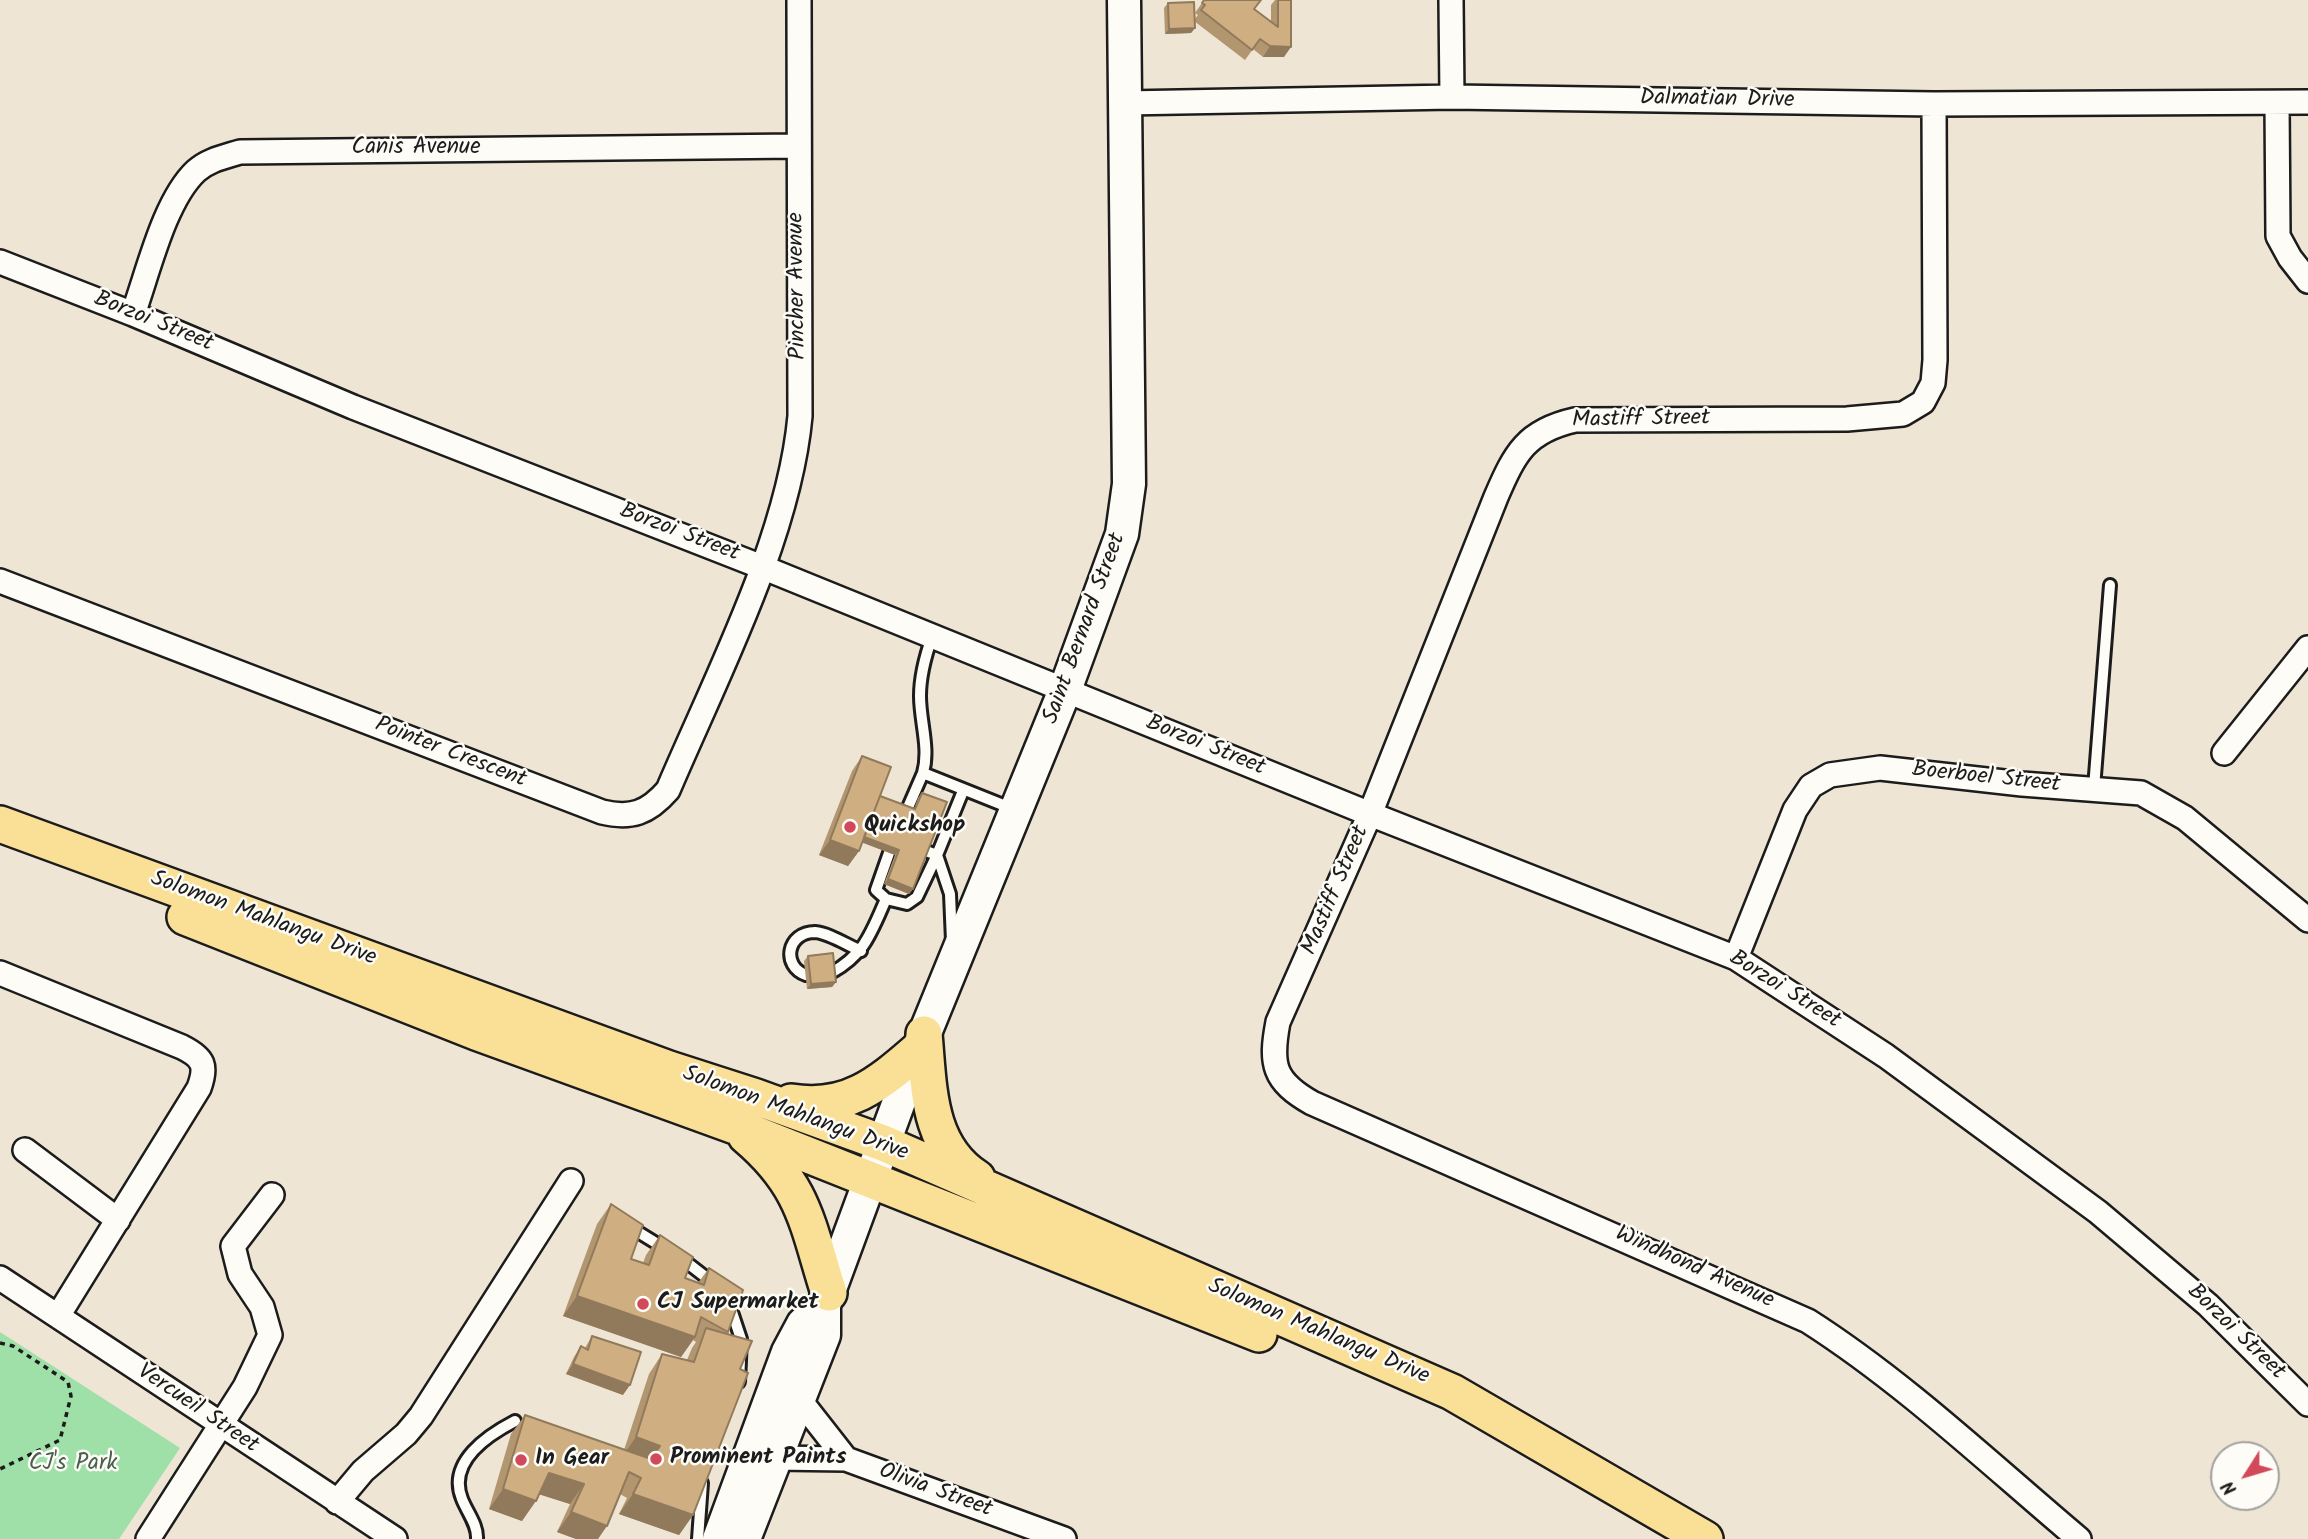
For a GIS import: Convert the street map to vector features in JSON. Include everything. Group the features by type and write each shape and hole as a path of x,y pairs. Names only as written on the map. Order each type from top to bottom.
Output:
{"main road":[{"name":"Solomon Mahlangu Drive","path":"0,824 669,1069 883,1143 1452,1392 1566,1461 1705,1539"},
{"name":"Solomon Mahlangu Drive","path":"0,845 364,985 476,1032 735,1126 1134,1283 1566,1461"},
{"path":"756,1097 815,1106 843,1100 858,1095 887,1077 921,1042"},
{"path":"921,1042 934,1117 951,1157 971,1174 1015,1203"},
{"path":"735,1126 767,1154 798,1194 827,1299"}],"street":[{"name":"Pincher Avenue","path":"762,567 797,456 800,416 797,146 799,0"},
{"name":"Saint Bernard Street","path":"827,1299 921,1042 1065,690 1122,534 1129,471 1124,0"},
{"path":"1451,0 1452,97"},
{"name":"Dalmatian Drive","path":"1125,103 1452,97 1934,104 2308,102"},
{"path":"2277,103 2278,236 2290,258 2308,281"},
{"name":"Mastiff Street","path":"1274,1064 1273,1048 1279,1022 1370,814 1511,462 1538,432 1575,420 1882,416 1903,414 1923,402 1933,383 1935,360 1934,104"},
{"name":"Canis Avenue","path":"133,314 167,221 187,181 214,159 240,152 797,146"},
{"name":"Borzoi Street","path":"0,262 133,314 353,407 762,567 1370,814 1736,958 1886,1056 2098,1212 2208,1305 2308,1404"},
{"name":"Pointer Crescent","path":"0,581 581,804 629,817 650,808 668,790 762,567"},
{"path":"2224,753 2308,648"},
{"name":"Boerboel Street","path":"1736,958 1795,810 1811,786 1830,775 1880,768 2022,784 2141,793 2165,804 2308,920"},
{"path":"0,973 182,1048 198,1055 204,1062 205,1071 199,1088 58,1316"},
{"name":"Windhond Avenue","path":"1274,1064 1282,1082 1292,1092 1312,1103 1808,1321 1837,1340 1937,1420 2079,1539"},
{"path":"25,1150 118,1220"},
{"path":"337,1502 363,1471 406,1434 421,1416 571,1181"},
{"path":"148,1539 259,1363 270,1335 262,1307 240,1274 233,1246 272,1195"},
{"name":"Vercueil Street","path":"0,1278 220,1427 395,1539"},
{"path":"744,1539 824,1335 827,1299"},
{"path":"719,1539 788,1352 803,1324 827,1299"},
{"path":"799,1399 846,1459"},
{"name":"Olivia Street","path":"774,1458 846,1459 1064,1539"}],"lane":[{"path":"2094,788 2110,585"},
{"path":"906,812 923,773 926,753 921,686 923,665 932,637"},
{"path":"923,773 1016,810"},
{"path":"889,853 876,885 878,894 900,904 913,901 932,853 963,791"},
{"path":"932,853 950,894 952,965"},
{"path":"831,973 850,963 861,951 886,899"},
{"path":"806,975 793,968 789,959 790,949 799,937 817,932 861,951"},
{"path":"623,1223 699,1269 722,1291 734,1310 742,1358 734,1395"},
{"path":"477,1539 477,1530 460,1494 462,1472 475,1448 487,1435 515,1421"},
{"path":"698,1539 701,1486 706,1473"}],"path":[{"path":"0,1343 13,1346 68,1382 71,1396 60,1440 0,1469"}],"green space":[{"name":"CJ's Park","path":"0,1332 180,1448 119,1539 0,1539"}],"building":[{"path":"1204,0 1261,0 1254,9 1278,27 1278,0 1291,0 1291,47 1270,46 1260,39 1252,50 1201,10 1205,5 1202,3"},
{"path":"1194,2 1195,28 1169,29 1168,3"},
{"path":"862,756 891,767 859,851 830,840"},
{"path":"922,793 947,802 913,889 888,879 899,850 864,837 880,796 915,809"},
{"path":"833,953 836,982 811,984 808,956"},
{"path":"611,1204 643,1225 631,1259 649,1265 660,1235 693,1257 685,1278 704,1285 709,1268 743,1290 728,1332 701,1317 695,1337 577,1296"},
{"path":"706,1328 752,1341 740,1369 748,1373 693,1515 633,1494 641,1478 629,1472 607,1526 571,1512 584,1484 549,1473 536,1501 503,1489 525,1415 651,1459 660,1446 636,1437 662,1354 694,1362"},
{"path":"592,1336 641,1352 630,1385 573,1364 581,1346 588,1350"}],"place":[{"name":"Quickshop","path":"850,827"},
{"name":"CJ Supermarket","path":"643,1304"},
{"name":"Prominent Paints","path":"656,1459"},
{"name":"In Gear","path":"521,1460"}]}
